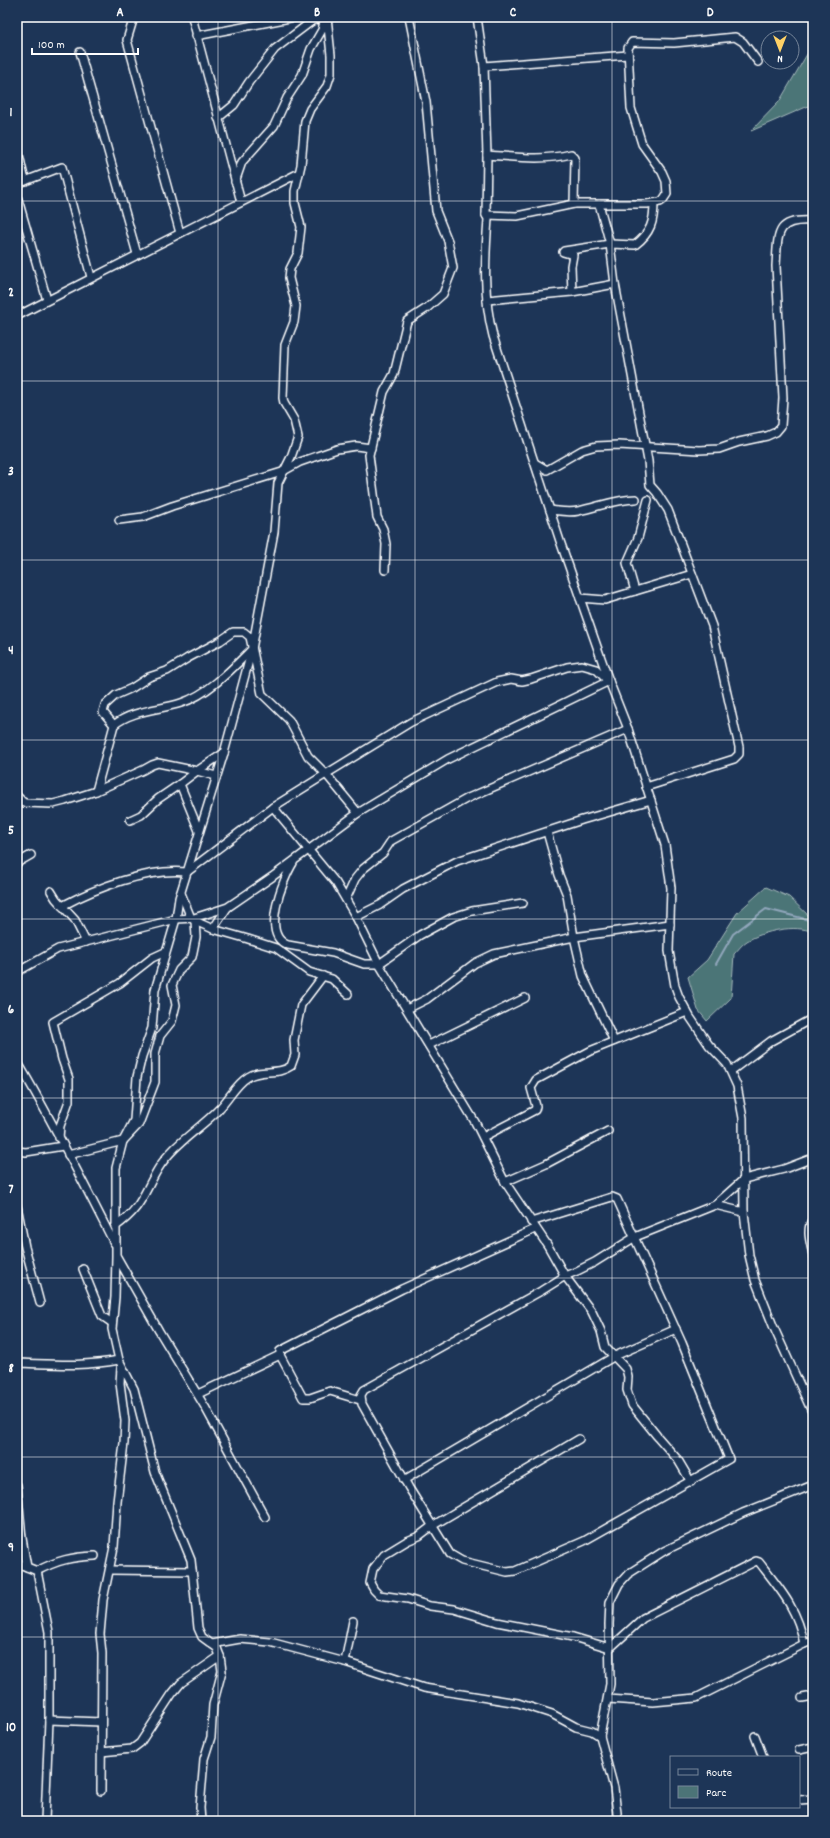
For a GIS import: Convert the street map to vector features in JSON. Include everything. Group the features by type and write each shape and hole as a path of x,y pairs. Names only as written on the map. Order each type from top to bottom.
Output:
{"street":[{"path":"134,17 127,40 180,233"},
{"path":"192,17 241,202"},
{"path":"196,36 295,17"},
{"path":"218,118 234,105 249,82 275,49 312,21 326,17"},
{"path":"201,1821 200,1808 204,1759 211,1737 213,1705 222,1671 220,1656 217,1648 202,1636 198,1628 188,1548 155,1472 134,1389 119,1360 112,1329 115,1297 116,1168 123,1141 134,1120 137,1077 142,1056 152,1028 155,990 176,919 180,893 224,753 252,649 274,532 278,483 282,472 291,457 298,437 294,420 283,398 285,345 294,322 296,306 289,278 290,269 299,247 302,227 295,203 295,191 301,165 305,121 310,109 327,86 331,74 331,56 326,17"},
{"path":"235,182 242,162 274,126 287,98 302,75 311,49 322,30 326,17"},
{"path":"385,570 386,544 383,529 377,518 372,489 369,455 384,392 394,374 407,321 427,308 443,294 454,268 448,241 436,211 426,102 409,17"},
{"path":"477,17 484,66 487,155 486,215 488,219 485,276 486,300 489,319 498,354 550,510 609,681 628,729 665,845 669,866 671,902 669,951 671,969 679,997 705,1039 727,1064 737,1086 743,1118 744,1212 749,1255 755,1280 774,1328 813,1414"},
{"path":"486,215 517,216 574,204 654,203 660,202 665,198 667,194 666,181 662,172 642,144 631,108 628,48 632,42 674,43 735,37 743,42 758,62"},
{"path":"80,52 137,254"},
{"path":"484,66 628,55"},
{"path":"17,146 25,180"},
{"path":"487,155 527,159 553,158 571,154 575,158 574,204"},
{"path":"17,184 62,167 91,277"},
{"path":"17,316 91,277 299,173"},
{"path":"17,196 47,300"},
{"path":"572,292 571,266 573,255 563,252 610,244 634,245 638,243 652,226 654,220 654,203"},
{"path":"599,204 610,244 615,284 645,447 650,485 657,492 668,510 712,626 732,709 739,747 739,754 734,759 646,787"},
{"path":"535,463 547,470 582,450 619,445 699,450 719,448 767,436 776,432 781,426 783,398 776,273 778,246 781,229 786,223 796,220 813,221"},
{"path":"486,300 572,292 615,284"},
{"path":"119,520 143,518 172,506 282,472 300,462 337,449 356,446 371,448"},
{"path":"550,510 577,512 626,499 636,499"},
{"path":"635,591 627,563 638,538 648,500"},
{"path":"580,598 605,600 692,574"},
{"path":"114,725 103,712 105,705 116,695 132,688 149,677 167,671 233,632 244,632 250,638 262,694 289,720 308,756 326,774 358,813"},
{"path":"96,791 114,725 119,721 133,716 191,699 222,680 252,649"},
{"path":"62,906 93,891 135,878 172,871 187,872 273,807 326,774 411,722 496,682 511,679 522,681 567,667 582,665 596,669 609,681"},
{"path":"193,920 228,907 272,877 358,813 464,750 609,681"},
{"path":"346,899 355,879 363,869 383,853 391,841 468,798 628,729"},
{"path":"130,820 141,815 158,799 224,753"},
{"path":"17,796 20,802 53,804 96,791 143,770 152,764 158,763 216,776"},
{"path":"180,784 199,831"},
{"path":"356,917 380,905 403,889 446,866 582,820 651,800"},
{"path":"273,807 336,883 346,899 379,964 483,1137 505,1182 535,1229 548,1246 565,1276 592,1312 601,1331 603,1342 606,1347 616,1356 628,1373 627,1390 632,1405 678,1460 691,1482"},
{"path":"547,832 559,875 567,895 574,937 585,980 614,1041"},
{"path":"17,863 30,855"},
{"path":"297,857 284,879 276,902 277,932 284,944 308,950 333,953 364,964 379,964 420,935 454,917 472,911 523,903"},
{"path":"51,891 75,920 86,942"},
{"path":"68,1155 123,1141 139,1124 155,1082 155,1054 160,1036 172,1021 176,1005 172,985 179,970 192,957 196,937 193,920 180,893"},
{"path":"213,929 228,907"},
{"path":"17,972 58,949 176,919 193,920 213,929 276,948 309,972 332,979 348,994"},
{"path":"407,1009 427,999 484,958 510,950 574,937 670,924"},
{"path":"59,1138 60,1126 69,1101 69,1079 62,1059 53,1022 120,983 152,958 165,952"},
{"path":"115,1227 129,1217 140,1202 159,1168 179,1144 219,1109 247,1077 258,1073 276,1073 286,1070 291,1066 295,1055 294,1040 301,1005 323,976"},
{"path":"429,1045 525,998"},
{"path":"483,1137 535,1110 536,1106 531,1088 536,1080 590,1051 687,1012"},
{"path":"731,1071 771,1041 813,1018"},
{"path":"17,1061 50,1120 115,1245"},
{"path":"505,1182 546,1164 608,1131"},
{"path":"17,1151 26,1152 63,1146"},
{"path":"360,1400 364,1390 541,1291 565,1276 589,1265 635,1237 715,1205 744,1179 784,1169 813,1158"},
{"path":"531,1222 615,1197 635,1237 676,1329 729,1455 729,1459 691,1482 584,1541 515,1571 507,1572 455,1558 432,1526 404,1480 360,1400 330,1391 310,1398 303,1398 280,1355 280,1351 402,1289 535,1229"},
{"path":"715,1205 744,1212"},
{"path":"17,1206 25,1247 40,1303"},
{"path":"813,1219 809,1225 813,1256"},
{"path":"116,1256 159,1331 198,1394 265,1517"},
{"path":"83,1269 102,1316 112,1323"},
{"path":"404,1480 616,1356 676,1329"},
{"path":"198,1394 280,1355"},
{"path":"17,1363 80,1365 119,1360"},
{"path":"101,1791 102,1653 100,1634 103,1600 114,1547 117,1502 124,1443 125,1421 120,1383 122,1367"},
{"path":"579,1439 432,1526 419,1536 407,1541 384,1555 373,1569 370,1583 379,1595 408,1599 430,1606 454,1609 524,1629 573,1636 610,1648"},
{"path":"618,1821 614,1788 600,1736 610,1684 610,1602 619,1584 628,1574 670,1548 743,1513 813,1484"},
{"path":"17,1485 22,1538 27,1567"},
{"path":"37,1571 53,1562 71,1558 95,1556"},
{"path":"610,1648 643,1618 756,1561 760,1562 790,1603 799,1621 804,1644"},
{"path":"17,1564 37,1571"},
{"path":"110,1570 192,1571"},
{"path":"37,1571 49,1632 49,1720 45,1821"},
{"path":"345,1662 353,1621"},
{"path":"212,1644 240,1639 263,1641 345,1662 424,1688 518,1702 552,1714 576,1727 592,1731 600,1736"},
{"path":"608,1699 653,1702 696,1698 804,1644 813,1641"},
{"path":"101,1752 132,1749 140,1743 172,1694 181,1684 220,1656"},
{"path":"802,1698 813,1696"},
{"path":"49,1720 101,1722"},
{"path":"756,1736 763,1756"},
{"path":"799,1750 813,1747"},
{"path":"800,1800 813,1799"}],"green space":[{"path":"813,44 813,104 751,131 779,102 798,70 800,70 800,66"},
{"path":"766,887 789,897 809,916 813,916 813,932 797,929 780,930 762,934 745,942 734,954 731,998 707,1021 698,1010 688,977 707,960 737,913"}],"waterway":[{"path":"716,964 733,934 766,909 813,921"}]}
